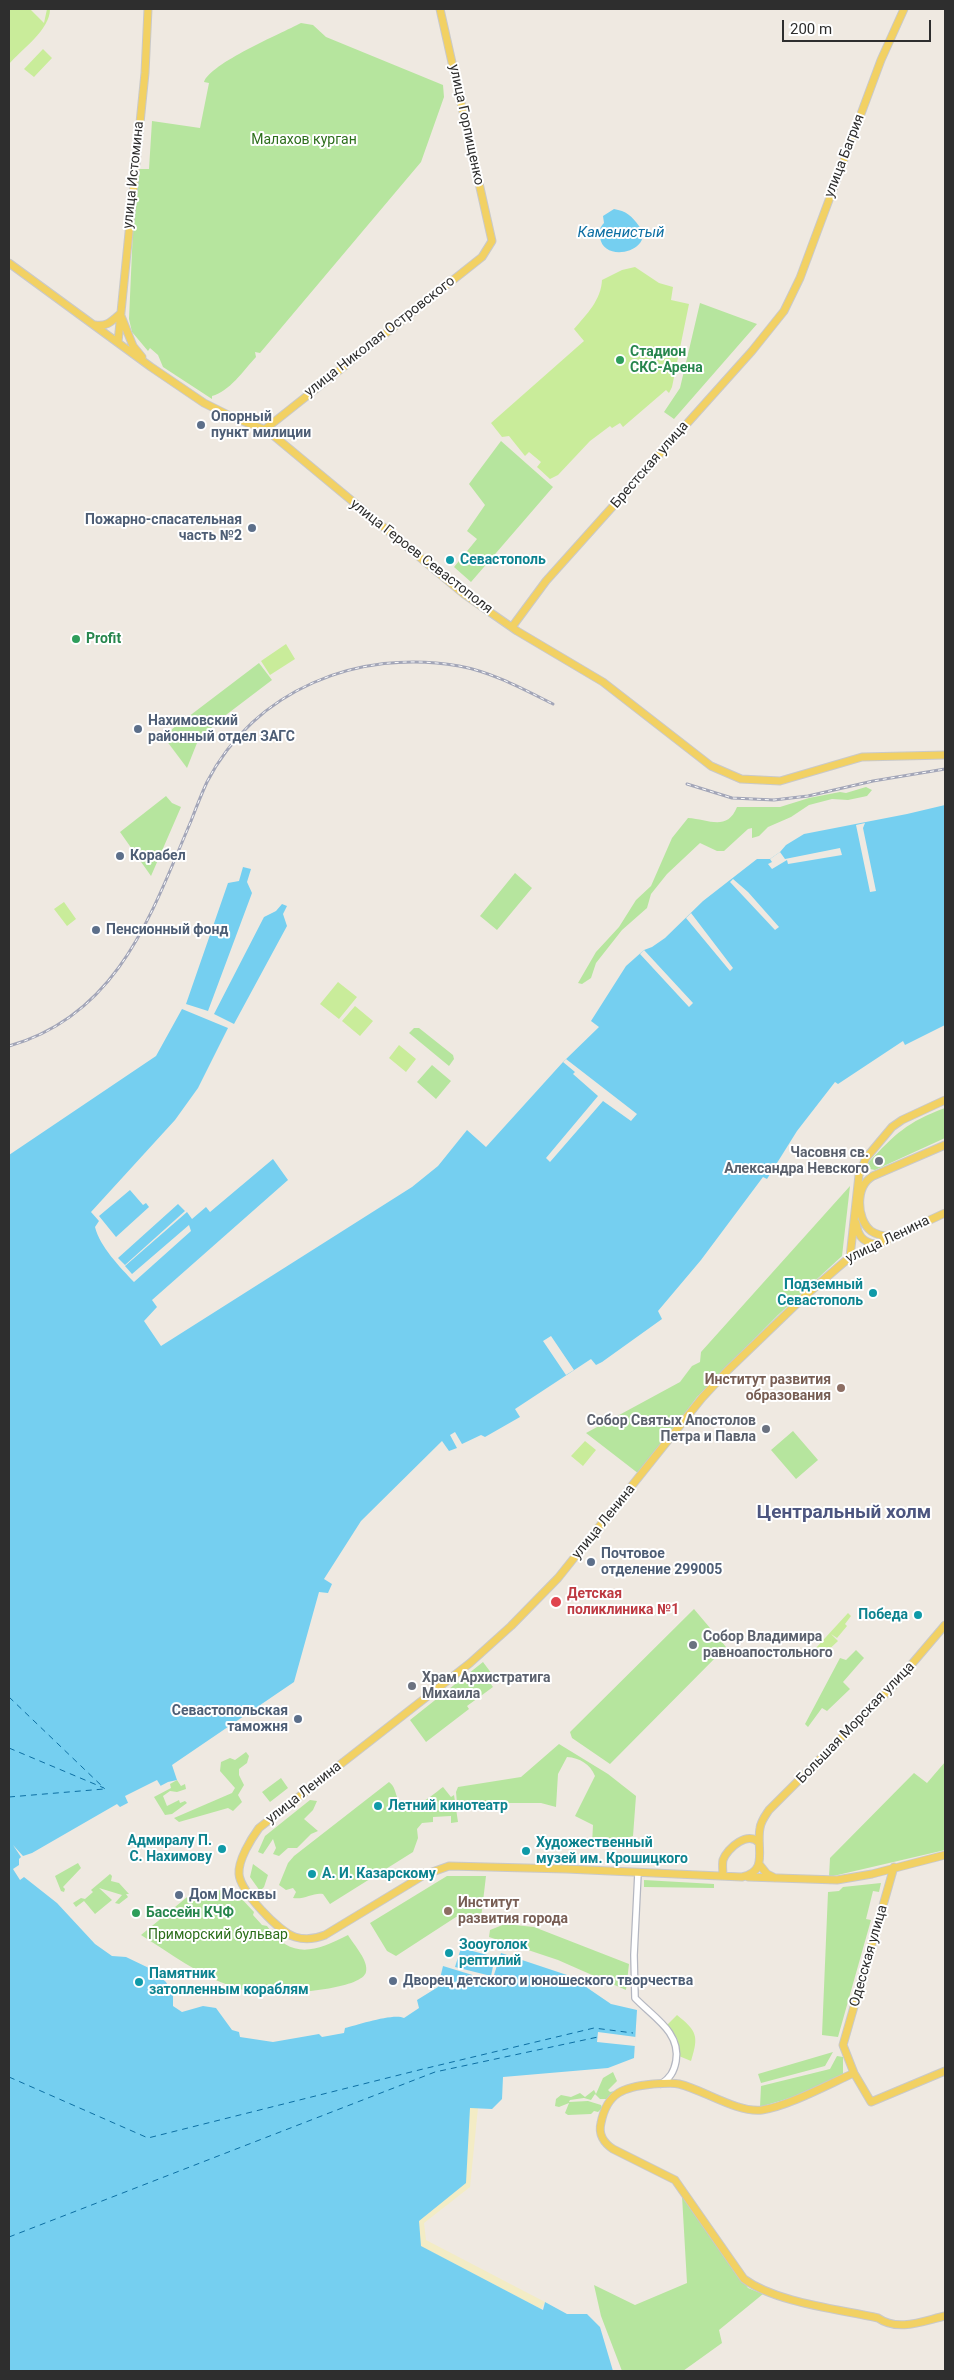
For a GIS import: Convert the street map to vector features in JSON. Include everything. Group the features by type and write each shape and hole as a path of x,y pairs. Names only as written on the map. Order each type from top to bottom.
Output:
{"main road":[{"name":"улица Истомина","path":"118,342 145,73 148,9"},
{"name":"улица Горпищенко","path":"440,9 492,241"},
{"name":"улица Багрия","path":"788,303 800,278 881,60 904,9"},
{"name":"улица Николая Островского","path":"264,430 482,257 492,241"},
{"name":"улица Героев Севастополя","path":"9,263 150,367 217,410 264,430 429,567 512,627 603,682 711,766 741,779 780,781 862,757 945,755"},
{"name":"Брестская улица","path":"512,627 546,581 752,352 788,303"},
{"path":"94,325 102,326 111,323 120,313 133,346 150,367"},
{"path":"850,1256 860,1169 875,1147 902,1120 945,1100"},
{"path":"890,1237 869,1229 862,1216 861,1190 864,1183 873,1176 945,1145"},
{"path":"856,1212 857,1227 861,1237 864,1241 875,1244"},
{"name":"улица Ленина","path":"638,1873 449,1866 424,1875 326,1935 301,1939 288,1934 276,1924 241,1882 239,1869 256,1833 331,1771 464,1668 511,1626 558,1578 715,1384 806,1294 850,1256 945,1212"},
{"name":"Большая Морская улица","path":"759,1843 760,1827 763,1818 894,1685 945,1625"},
{"path":"723,1876 723,1859 743,1839 754,1838 759,1843 759,1864 754,1874 742,1877"},
{"path":"638,1873 837,1880 945,1855"},
{"path":"759,1864 767,1874 777,1879"},
{"name":"Одесская улица","path":"854,2073 843,2045 894,1868"},
{"path":"945,2071 871,2102 854,2073 804,2096 762,2110 743,2107 678,2084 631,2087 623,2089 610,2100 600,2126 606,2144 676,2180 744,2279 755,2287 810,2303 878,2318 890,2325 897,2326 945,2316"}],"street":[{"path":"638,1873 634,1975 635,1998 675,2039 677,2054 674,2075 678,2084"},
{"path":"661,2084 672,2074 675,2067"}],"green space":[{"path":"9,9 30,9 44,23 47,9 50,9 49,17 40,32 9,64"},
{"name":"Малахов курган","path":"301,23 313,25 326,37 443,85 444,97 421,162 260,353 255,352 256,357 241,374 225,390 212,396 212,399 163,367 158,355 150,348 148,351 132,332 129,319 133,229 139,169 149,169 152,121 200,128 209,83 204,82 209,74 232,58"},
{"path":"43,49 52,58 34,77 24,69"},
{"name":"Стадион СКС-Арена","path":"635,267 659,283 673,287 671,300 689,304 672,387 669,393 666,390 623,427 620,423 612,428 610,426 590,441 558,475 550,479 537,467 541,462 529,452 525,456 509,436 502,437 491,423 584,341 574,329 596,300 602,280 622,270"},
{"path":"700,303 757,324 674,419 664,412 680,388"},
{"path":"501,441 553,487 471,582 454,567 477,539 467,531 485,505 469,484"},
{"path":"286,644 295,659 270,675 261,661"},
{"path":"259,663 272,680 218,721 197,743 187,768 163,736"},
{"path":"866,787 872,790 867,796 848,800 832,799 809,805 791,817 768,827 759,836 752,838 752,828 748,829 724,851 717,851 700,843 667,874 651,894 647,908 622,930 596,963 591,978 582,984 578,983 596,952 619,927 636,900 651,886 672,838 688,818 722,822 733,815 737,807 780,807 809,798 840,792 846,793"},
{"path":"166,796 172,803 181,807 151,876 120,832"},
{"path":"515,873 532,888 497,930 480,916"},
{"path":"64,902 76,919 67,926 54,909"},
{"path":"338,982 357,997 339,1019 320,1004"},
{"path":"355,1006 373,1021 360,1036 342,1021"},
{"path":"414,1028 419,1028 453,1055 454,1059 449,1066 409,1033"},
{"path":"399,1045 416,1059 406,1072 389,1058"},
{"path":"432,1065 451,1081 436,1099 417,1082"},
{"path":"945,1108 945,1138 875,1170 870,1169 868,1163 902,1130 921,1118"},
{"path":"850,1186 842,1256 778,1315 697,1397 639,1474 586,1433 680,1382 692,1366 700,1362 701,1352"},
{"path":"793,1431 818,1460 796,1479 771,1450"},
{"path":"585,1441 596,1450 583,1466 571,1456"},
{"path":"694,1609 726,1647 610,1764 572,1738 570,1732"},
{"path":"848,1613 851,1616 845,1624 847,1626 837,1638 831,1634 838,1641 822,1656 815,1649"},
{"path":"856,1650 864,1658 843,1682 850,1689 827,1711 822,1708 808,1727 805,1724 840,1658 846,1660"},
{"path":"483,1662 492,1674 490,1683 493,1687 467,1706 469,1709 426,1742 410,1720"},
{"path":"559,1744 608,1774 636,1796 633,1836 623,1839 620,1847 592,1844 593,1825 575,1816 595,1776 584,1762 576,1759 567,1757 558,1774 556,1807 541,1803 457,1803 456,1792 458,1787 521,1777"},
{"path":"246,1752 249,1756 247,1763 239,1769 239,1775 244,1785 238,1795 242,1802 233,1811 228,1808 179,1822 174,1818 232,1793 235,1788 220,1771 221,1762 230,1758 235,1760"},
{"path":"945,1762 945,1850 829,1877 830,1858 914,1773 927,1783"},
{"path":"281,1778 288,1788 270,1802 262,1792"},
{"path":"177,1780 181,1786 185,1784 186,1789 177,1792 170,1791 163,1796 167,1806 179,1800 180,1803 185,1801 187,1803 172,1814 165,1815 154,1797 171,1788 170,1784"},
{"path":"389,1782 394,1788 398,1799 408,1806 421,1803 443,1787 451,1797 454,1795 458,1822 451,1823 451,1816 433,1817 433,1822 422,1823 417,1829 418,1838 413,1852 330,1904 323,1894 293,1898 296,1892 293,1888 286,1890 279,1885 288,1863 294,1856"},
{"path":"310,1800 317,1801 313,1810 304,1819 318,1831 311,1834 297,1848 288,1848 279,1856 273,1854 276,1848 273,1839 263,1854 258,1852 265,1836"},
{"path":"78,1863 81,1868 63,1887 65,1889 64,1892 61,1891 55,1876"},
{"path":"253,1864 268,1875 264,1887 260,1891 250,1877"},
{"path":"110,1874 112,1876 111,1881 119,1883 129,1894 126,1894 128,1897 119,1904 115,1903 122,1895 99,1888 112,1900 95,1914 84,1901 76,1907 73,1903 81,1898 85,1899 93,1892 91,1890"},
{"path":"447,1876 486,1876 481,1918 456,1917 396,1956 387,1951 370,1923"},
{"path":"644,1880 714,1884 714,1888 644,1887"},
{"path":"881,1883 879,1892 873,1891 866,1919 871,1920 838,2037 822,2035 828,1892 839,1891 843,1887"},
{"name":"Приморский бульвар","path":"224,1890 225,1896 232,1896 235,1900 239,1896 254,1912 253,1915 262,1925 267,1926 276,1937 294,1948 314,1949 348,1935 363,1958 366,1972 362,1978 339,1986 308,1991 263,1993 236,1988 208,1976 141,1935 192,1893"},
{"path":"505,1924 534,1927 629,1964 626,1990 558,1960 489,1937 490,1930"},
{"path":"677,2015 689,2025 694,2035 695,2046 691,2061 679,2056 677,2038 667,2025"},
{"path":"833,2052 825,2066 761,2083 758,2074"},
{"path":"837,2056 843,2057 843,2075 803,2094 760,2107 761,2086 830,2069"},
{"path":"613,2072 617,2081 608,2090 610,2092 615,2091 610,2099 600,2099 595,2094 591,2100 584,2098 570,2100 569,2102 588,2101 601,2105 602,2108 598,2112 568,2115 565,2113 569,2103 559,2107 555,2106 556,2099 561,2095 571,2097 580,2093 585,2097 594,2090 596,2094 603,2078"},
{"path":"682,2196 748,2288 763,2294 719,2330 722,2343 683,2371 622,2371 601,2316 594,2285 635,2305 687,2283"}],"sand":[{"path":"468,2108 478,2108 470,2187 424,2223 426,2240 545,2302 541,2309 418,2245 416,2220"}],"water":[{"name":"Каменистый","path":"614,209 622,211 631,217 639,226 643,235 641,242 627,251 618,252 610,250 603,246 600,237 600,229 604,223 603,216"},
{"path":"945,805 945,1025 905,1045 903,1041 838,1084 835,1082 797,1131 767,1179 763,1177 701,1260 658,1311 662,1319 602,1362 596,1365 591,1359 515,1409 520,1417 485,1437 481,1435 462,1444 455,1432 450,1435 457,1448 449,1451 442,1441 361,1521 324,1579 332,1584 328,1593 319,1592 294,1682 172,1765 177,1780 168,1782 120,1807 117,1804 32,1853 23,1856 13,1845 21,1857 19,1865 13,1869 20,1880 24,1877 57,1903 95,1944 112,1956 126,1957 151,1969 166,1982 173,1996 173,2006 182,2012 203,2006 216,2008 232,2030 239,2032 240,2037 273,2042 319,2034 322,2037 344,2033 345,2028 375,2020 392,2017 404,2018 419,2008 417,2000 438,1987 443,1966 492,1981 501,1953 570,1976 611,2004 637,2010 634,2058 608,2068 503,2077 502,2099 492,2109 470,2108 466,2183 419,2221 421,2246 543,2310 545,2302 567,2314 587,2314 600,2327 613,2371 9,2371 9,1155 156,1056 182,1009 228,1028 198,1088 175,1120 91,1212 99,1221 95,1227 101,1242 134,1282 191,1231 189,1225 132,1274 125,1266 187,1212 192,1219 206,1207 210,1212 273,1159 288,1180 152,1300 157,1307 144,1321 161,1346 412,1187 438,1166 467,1130 486,1147 563,1062 599,1027 591,1021 626,966 644,950 665,938 703,901 757,859 770,859 786,845 804,834"},
{"path":"243,867 251,869 247,882 252,893 208,1011 186,1004 228,883 239,881"},
{"path":"282,904 287,906 283,914 287,926 234,1024 214,1014 264,917 276,911"},
{"path":"130,1190 143,1205 146,1203 149,1207 116,1237 99,1216"},
{"path":"178,1204 185,1211 125,1265 118,1258"},
{"path":"461,1948 495,1957 491,1976 455,1967"}],"pier":[{"path":"865,823 863,828 876,891 870,892 856,825"},
{"path":"840,848 842,855 788,864 787,860 772,869 768,864 772,862 770,859 780,852 785,859"},
{"path":"733,879 748,892 779,927 775,930 730,882"},
{"path":"691,913 733,968 730,971 686,918"},
{"path":"644,950 693,1003 689,1007 640,954"},
{"path":"566,1059 637,1114 631,1121 603,1101 550,1162 546,1158 598,1096 573,1074 575,1072 563,1062"},
{"path":"551,1336 574,1370 566,1375 543,1341"},
{"path":"157,1780 162,1788 129,1805 125,1796"},
{"path":"598,2032 636,2037 635,2046 597,2042"}],"ferry route":[{"path":"9,1697 105,1789"},
{"path":"9,1748 104,1788"},
{"path":"9,1797 104,1789"},
{"path":"9,2077 148,2138 594,2028 633,2033"},
{"path":"9,2237 435,2072 598,2037"}],"railway":[{"path":"9,1046 46,1031 78,1011 104,986 126,957 145,925 207,782 227,750 252,723 281,700 313,683 348,671 384,664 421,662 459,666 483,672 553,704"},
{"path":"687,784 732,798 774,800 808,796 873,781 945,769"}],"place":[{"name":"Стадион СКС-Арена","path":"620,360"},
{"name":"Опорный пункт милиции","path":"201,425"},
{"name":"Пожарно-спасательная часть №2","path":"252,528"},
{"name":"Севастополь","path":"450,560"},
{"name":"Profit","path":"76,639"},
{"name":"Нахимовский районный отдел ЗАГС","path":"138,729"},
{"name":"Корабел","path":"120,856"},
{"name":"Пенсионный фонд","path":"96,930"},
{"name":"Часовня св. Александра Невского","path":"879,1161"},
{"name":"Подземный Севастополь","path":"873,1293"},
{"name":"Институт развития образования","path":"841,1388"},
{"name":"Собор Святых Апостолов Петра и Павла","path":"766,1429"},
{"name":"Почтовое отделение 299005","path":"591,1562"},
{"name":"Детская поликлиника №1","path":"556,1602"},
{"name":"Победа","path":"918,1615"},
{"name":"Собор Владимира равноапостольного","path":"693,1645"},
{"name":"Храм Архистратига Михаила","path":"412,1686"},
{"name":"Севастопольская таможня","path":"298,1719"},
{"name":"Летний кинотеатр","path":"378,1806"},
{"name":"Адмиралу П. С. Нахимову","path":"222,1849"},
{"name":"Художественный музей им. Крошицкого","path":"526,1851"},
{"name":"А. И. Казарскому","path":"312,1874"},
{"name":"Дом Москвы","path":"179,1895"},
{"name":"Институт развития города","path":"448,1911"},
{"name":"Бассейн КЧФ","path":"136,1913"},
{"name":"Зооуголок рептилий","path":"449,1953"},
{"name":"Дворец детского и юношеского творчества","path":"393,1981"},
{"name":"Памятник затопленным кораблям","path":"139,1982"}],"district":[{"name":"Центральный холм","path":"844,1513"}]}
